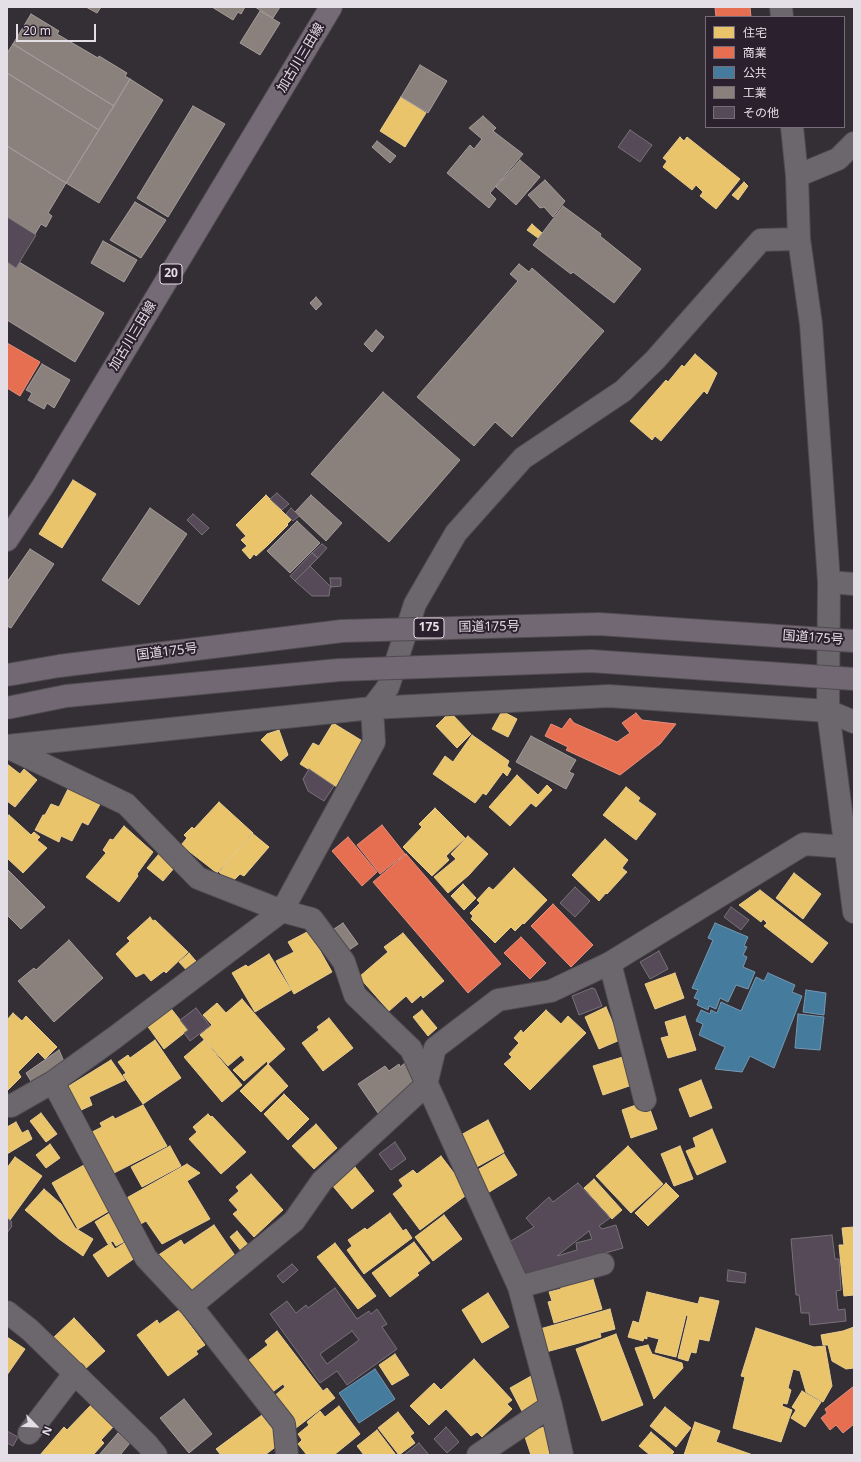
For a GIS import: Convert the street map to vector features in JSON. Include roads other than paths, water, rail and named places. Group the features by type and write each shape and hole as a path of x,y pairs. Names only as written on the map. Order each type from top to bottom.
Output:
{"highway":[{"name":"国道175号","path":"7,674 59,666 342,631 600,624 854,641"},
{"path":"7,708 66,696 339,670 591,661 854,679"}],"main road":[{"name":"加古川三田線","path":"7,540 43,486 332,7"}],"street":[{"path":"792,128 797,176 799,239 811,324 829,582 828,711 854,912"},
{"path":"797,176 838,159 854,143"},
{"path":"7,1105 11,1106 53,1082 114,1038 282,911 374,742 372,708 388,687 415,604 456,533 523,458 623,391 655,360 760,240 799,239"},
{"path":"829,582 854,584"},
{"path":"7,746 372,708 609,696 828,711 854,722"},
{"path":"7,746 126,804 198,878 282,911 312,919 344,962 355,995 411,1049 519,1288 551,1406 562,1455"},
{"path":"191,1306 294,1221 322,1181 426,1085 435,1048 498,1000 551,991 610,963 804,844 846,848"},
{"path":"610,963 645,1100"},
{"path":"53,1082 146,1258 191,1306 284,1424 287,1455"},
{"path":"519,1288 603,1264"},
{"path":"7,1312 30,1330 75,1373 147,1451"},
{"path":"29,1433 75,1373"},
{"path":"478,1455 551,1406"}]}
